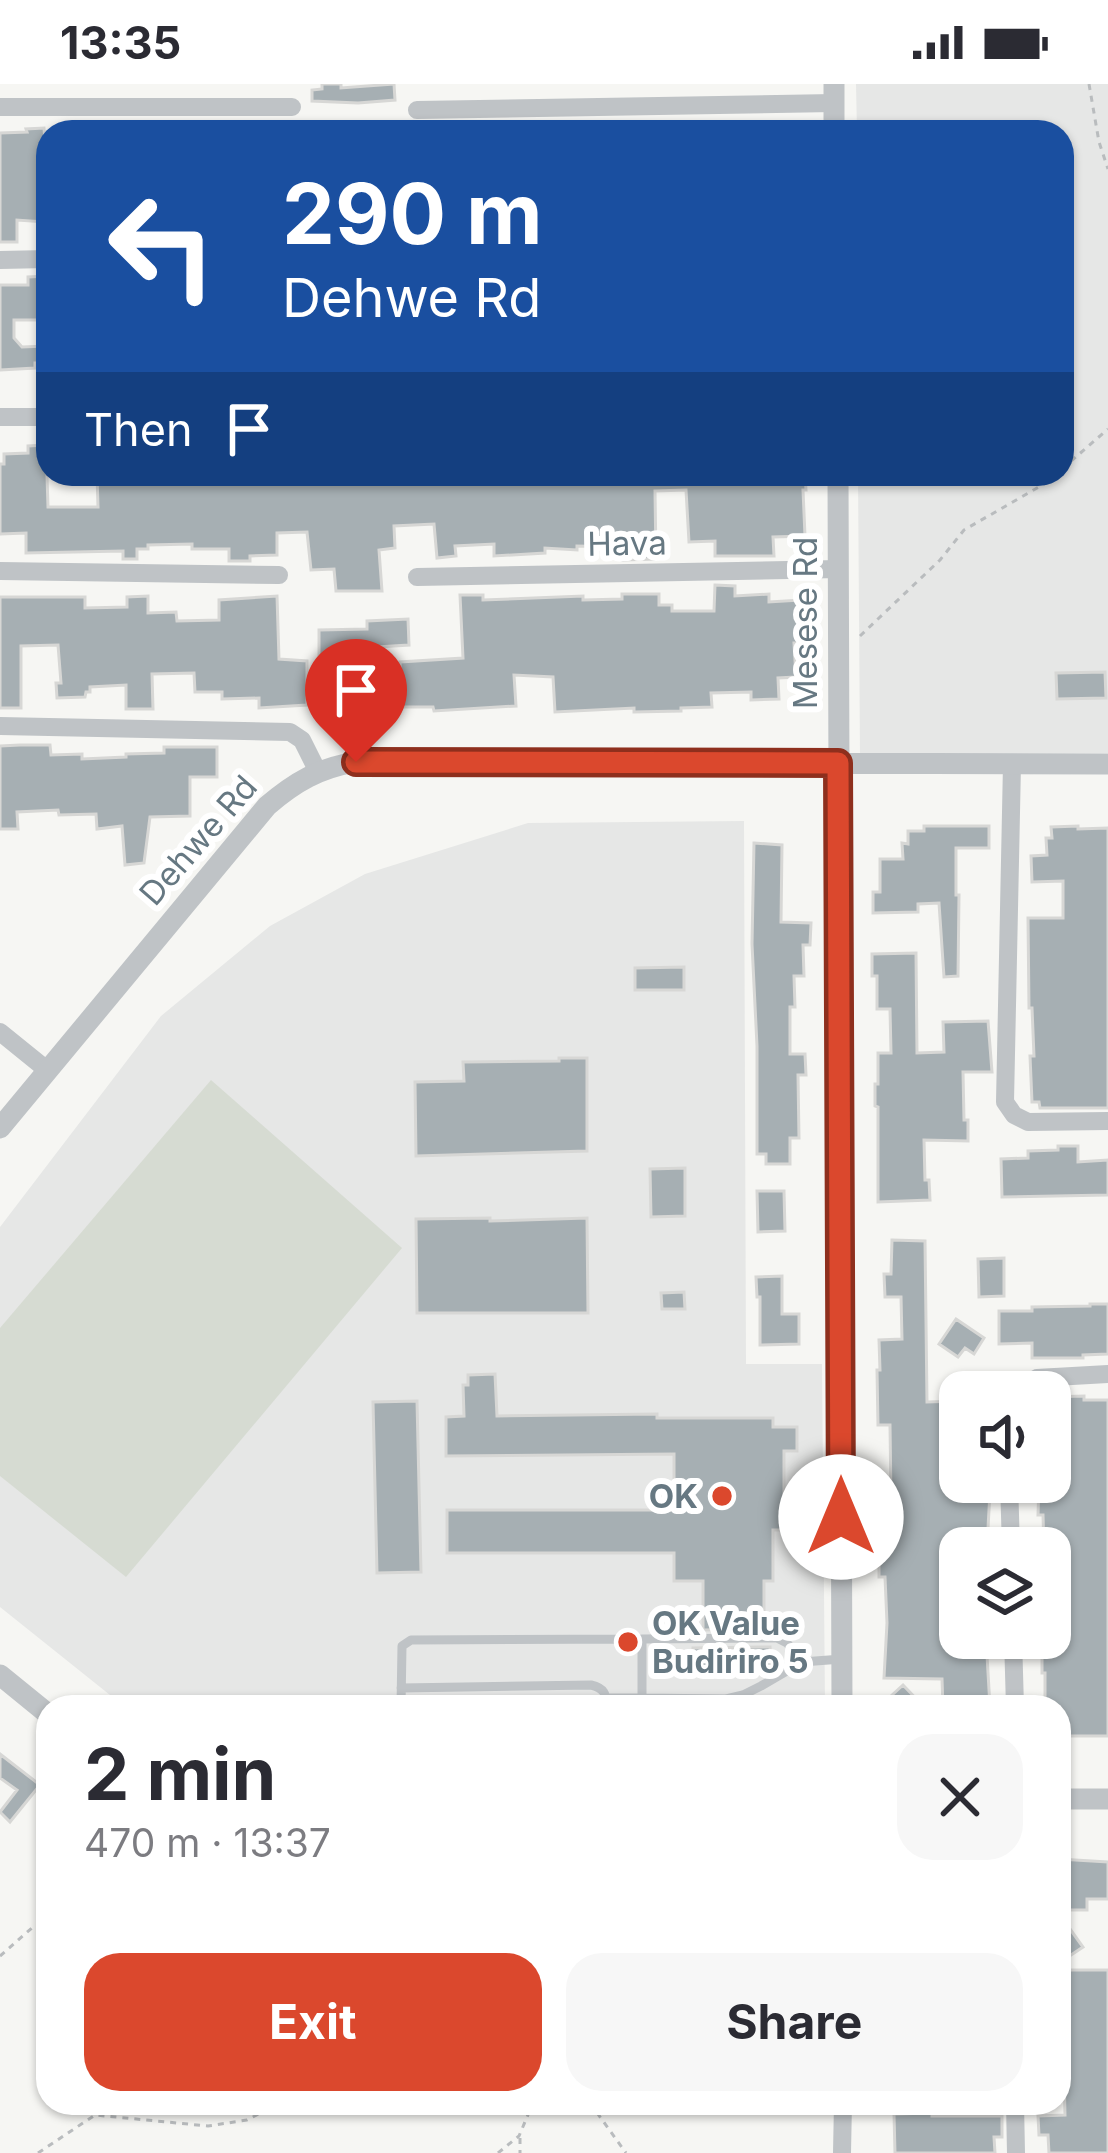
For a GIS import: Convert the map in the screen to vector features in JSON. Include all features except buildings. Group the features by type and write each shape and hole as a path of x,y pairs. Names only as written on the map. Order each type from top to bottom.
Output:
{"street":[{"path":"417,110 834,94"},
{"path":"0,107 292,107"},
{"path":"0,260 36,259"},
{"path":"0,417 36,417"},
{"name":"Mesese Rd","path":"838,486 842,1695"},
{"name":"Hava","path":"418,577 838,568"},
{"path":"0,571 279,574"},
{"path":"0,726 290,731 302,740 317,770"},
{"name":"Dehwe Rd","path":"0,1128 267,806 317,770 356,762 1108,764"},
{"path":"1012,764 1005,1102 1014,1115 1028,1122 1108,1121"},
{"path":"0,1032 47,1070"},
{"path":"1071,1375 1108,1374"},
{"path":"1014,1659 1015,1695"},
{"path":"0,1676 36,1704"},
{"path":"1071,1799 1108,1798"},
{"path":"842,2115 842,2153"},
{"path":"1015,2115 1016,2153"}],"lane":[{"path":"401,1695 402,1646 411,1640 777,1638 802,1662"},
{"path":"642,1639 642,1695"},
{"path":"743,1695 802,1662 842,1659"},
{"path":"401,1688 591,1685 599,1687 602,1695"}],"path":[{"path":"1089,84 1108,169"},
{"path":"1074,459 1108,429"},
{"path":"839,656 940,560 964,530 1041,486"},
{"path":"0,1956 36,1926"},
{"path":"38,2153 95,2116 208,2126 257,2115"},
{"path":"520,2153 520,2136 528,2115"},
{"path":"599,2115 626,2153"},
{"path":"498,2153 520,2136"}],"shaded area":[{"path":"856,84 1108,84 1108,753 860,755 858,486 1074,486 1074,120 857,120"},
{"path":"744,821 746,1364 822,1364 825,1695 110,1695 0,1607 0,1227 161,1016 270,926 365,874 528,823"},
{"path":"211,1080 402,1248 126,1577 0,1476 0,1328"}],"place":[{"name":"OK","path":"722,1496"},
{"name":"OK Value Budiriro 5","path":"628,1642"}],"route":[{"path":"356,762 838,763 841,1517"}]}
